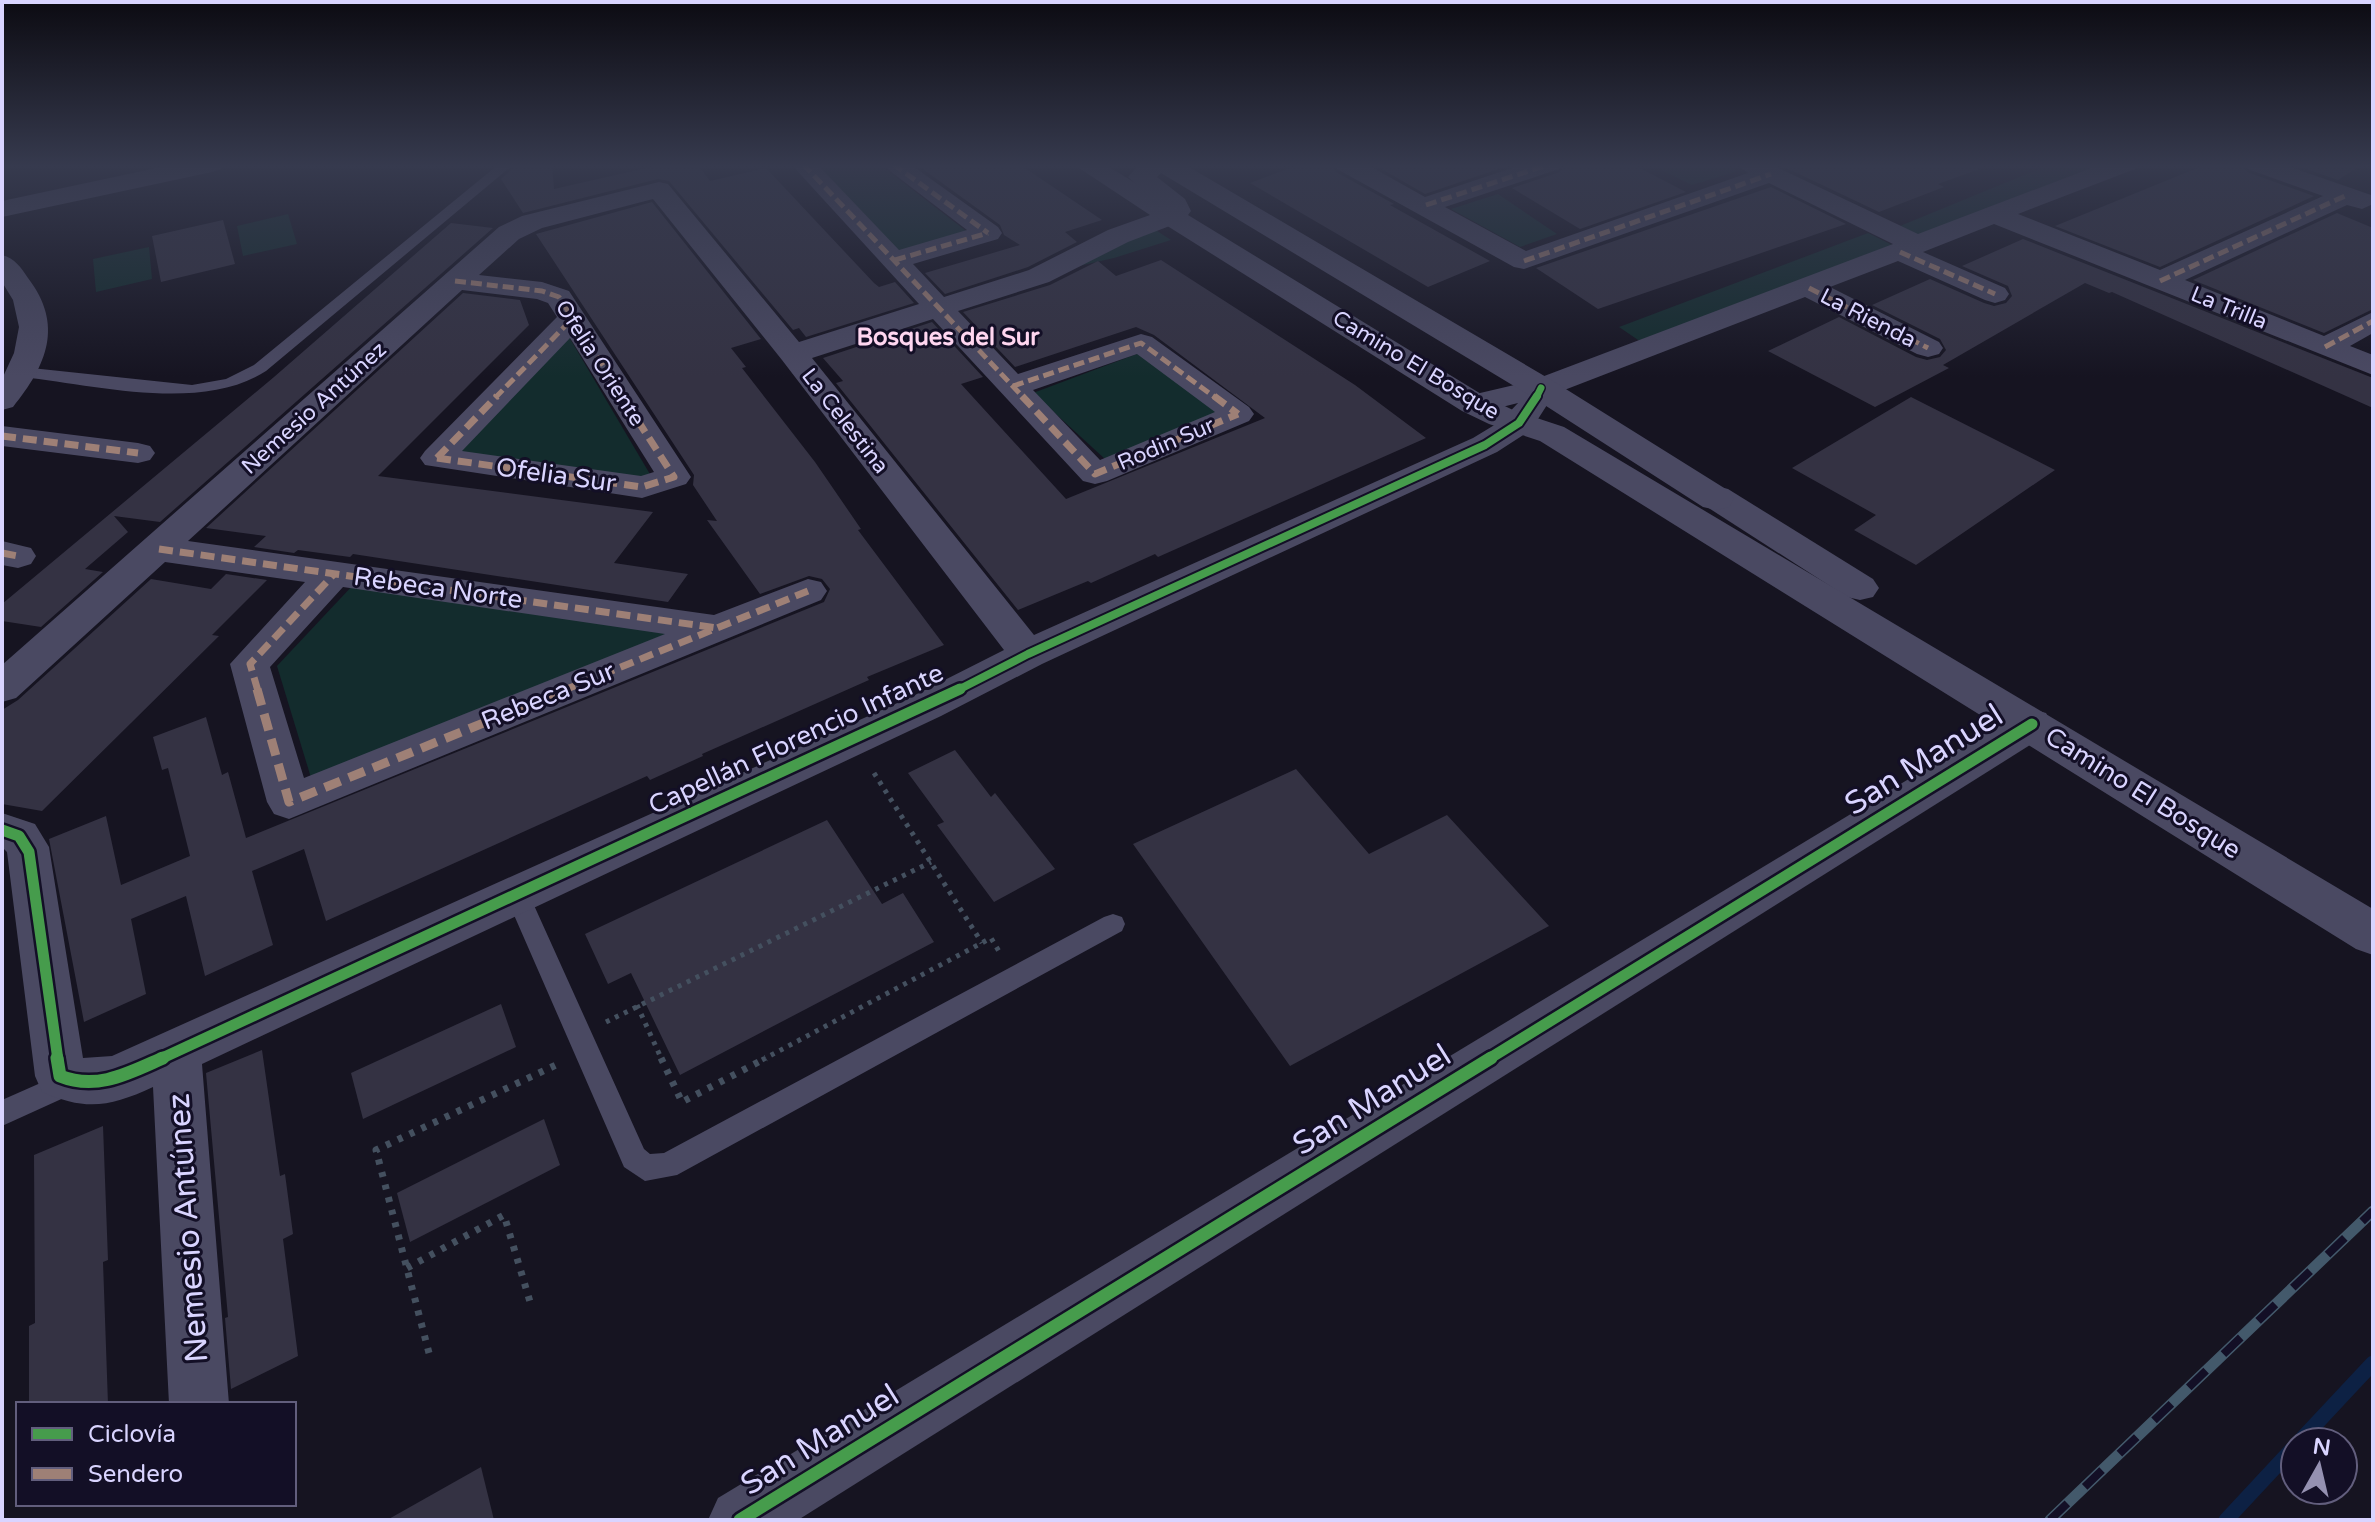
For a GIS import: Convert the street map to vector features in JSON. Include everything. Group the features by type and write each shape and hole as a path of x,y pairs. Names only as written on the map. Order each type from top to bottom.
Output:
{"street":[{"name":"Nemesio Antúnez","path":"2,688 509,235"},
{"name":"La Celestina","path":"696,235 1028,654"},
{"path":"871,235 1013,386"},
{"path":"895,260 981,235"},
{"path":"1039,276 1121,235"},
{"path":"793,354 1039,276 1113,262 1197,235"},
{"name":"Camino El Bosque","path":"1202,235 1474,404 1552,434 2373,934"},
{"name":"Camino El Bosque","path":"1271,235 1541,388 1860,588"},
{"path":"1479,235 1524,261 1591,235"},
{"path":"1885,235 1995,294"},
{"path":"1474,404 1541,388 1943,235"},
{"name":"La Trilla","path":"2046,235 2373,366"},
{"path":"2160,281 2274,235"},
{"path":"2,263 27,298 33,340 22,372 2,400"},
{"name":"Ofelia Oriente","path":"455,281 553,293 562,301 674,477"},
{"name":"La Rienda","path":"1809,288 1928,348"},
{"name":"Ofelia Sur","path":"572,319 437,458 642,487 674,477"},
{"path":"2325,347 2373,321"},
{"name":"Rodin Sur","path":"1141,343 1238,414 1095,474 1013,386 1141,343"},
{"name":"Capellán Florencio Infante","path":"65,1072 89,1083 116,1079 516,892 927,706 1028,654 1485,445 1520,424 1541,388"},
{"path":"2,436 138,453"},
{"name":"Camino El Bosque","path":"1716,497 1748,552"},
{"name":"Rebeca Norte","path":"159,549 717,628"},
{"name":"Rebeca Sur","path":"335,573 250,664 289,802 808,591"},
{"name":"San Manuel","path":"740,1520 2032,724"},
{"path":"2,830 14,832 24,839 29,852 65,1072"},
{"name":"Nemesio Antúnez","path":"176,1052 199,1402"}],"lane":[{"path":"22,372 182,390 200,390 234,382 260,368 422,235"},
{"path":"516,892 634,1158 645,1168 667,1166 1113,924"},
{"path":"2,1113 65,1072"}],"path":[{"path":"874,773 982,943"},
{"path":"637,1005 682,1102 991,938 1016,977"},
{"path":"407,1268 504,1215 531,1305"}],"green space":[{"path":"239,235 294,235 297,244 243,256"},
{"path":"884,235 967,235 902,254"},
{"path":"1135,235 1163,235 1171,240 1114,258 1070,268"},
{"path":"1498,235 1554,235 1520,247"},
{"path":"1863,235 1872,235 1896,247 1644,344 1619,327"},
{"path":"149,247 152,279 96,292 93,259"},
{"path":"569,337 654,481 454,455"},
{"path":"1142,352 1218,412 1105,459 1033,393"},
{"path":"354,584 681,632 312,781 277,666"}],"building":[{"path":"227,235 235,264 161,282 152,236"},
{"path":"437,235 485,235 160,522 114,516 128,532 85,569 103,572 41,627 2,621 2,604 274,377"},
{"path":"537,235 678,235 761,339 731,348 746,367 742,368 815,462 861,529 858,530 944,645 867,677 869,680 650,780 647,776 326,921 304,849 252,871 273,945 205,976 186,896 131,919 146,994 84,1022 49,839 106,816 121,885 190,856 168,768 162,770 153,737 206,717 222,775 228,772 246,838 824,602 830,589 822,579 809,576 760,594 707,520 717,521 693,485 694,475"},
{"path":"714,235 829,235 879,287 895,282 914,303 806,337 799,328 793,330"},
{"path":"1004,235 1069,235 1077,242 1028,267 945,294 925,273 1020,245"},
{"path":"1339,235 1444,235 1490,261 1428,287"},
{"path":"1632,235 1814,235 1598,309 1536,268"},
{"path":"2078,235 2229,235 2160,267"},
{"path":"2290,235 2373,235 2373,309 2324,333 2193,280"},
{"path":"2023,239 2373,378 2373,408 2112,292 2085,283 1943,365 1949,368 1875,407 1768,351 1839,317 1916,357 1927,360 1940,357 1946,350 1940,339 1872,305 1930,279 1984,303 1994,306 2006,303 2012,296 2008,286 1962,266"},
{"path":"1161,260 1355,385 1426,438 1158,557 1155,554 1091,583 1088,581 1018,610 836,383 843,381 823,358 932,322 983,377 961,384 1066,499 1265,418 1154,335 1136,327 1015,367 963,312 1050,285 1098,261 1116,276"},
{"path":"463,293 520,300 529,325 378,476 653,512 614,563 688,574 668,602 353,554 350,557 254,547 266,536 206,528"},
{"path":"1911,397 2055,470 1916,565 1854,530 1876,515 1792,468"},
{"path":"226,574 267,580 212,635 219,636 42,811 2,804 2,710 18,700 151,579 211,589"},
{"path":"955,750 991,797 995,793 1055,869 994,902 937,825 944,822 908,773"},
{"path":"1296,769 1369,854 1447,815 1549,926 1290,1066 1133,844"},
{"path":"827,820 882,904 903,893 934,942 680,1075 631,973 608,984 585,934"},
{"path":"501,1004 516,1047 363,1119 351,1073"},
{"path":"262,1050 280,1176 285,1174 293,1234 283,1239 298,1356 231,1389 225,1318 228,1317 206,1073"},
{"path":"544,1119 560,1165 410,1242 397,1193"},
{"path":"103,1126 108,1260 103,1262 108,1402 29,1402 29,1326 35,1323 34,1155"},
{"path":"481,1467 494,1520 387,1520"}],"waterway":[{"path":"2314,1426 2373,1363"},
{"path":"2226,1520 2279,1463"}],"railway":[{"path":"2050,1520 2373,1211"}],"marked path":[{"path":"870,235 1095,474 1238,414"},
{"path":"895,260 981,235"},
{"path":"1524,261 1598,235"},
{"path":"2160,281 2260,235"},
{"path":"1900,252 1995,294"},
{"path":"437,458 642,487 674,477 559,297 542,291 455,281"},
{"path":"1809,288 1928,348"},
{"path":"437,458 572,319"},
{"path":"2325,347 2373,321"},
{"path":"1013,386 1141,343 1238,414"},
{"path":"2,436 138,453"},
{"path":"159,549 717,628"},
{"path":"2,553 18,556"},
{"path":"335,573 250,664 289,802 808,591"}],"cycle path":[{"path":"2,830 19,836 29,852 60,1076 81,1082 116,1079 1485,445 1519,423 1541,388"},
{"path":"740,1520 2032,724"}],"district":[{"name":"Bosques del Sur","path":"948,337"}]}
